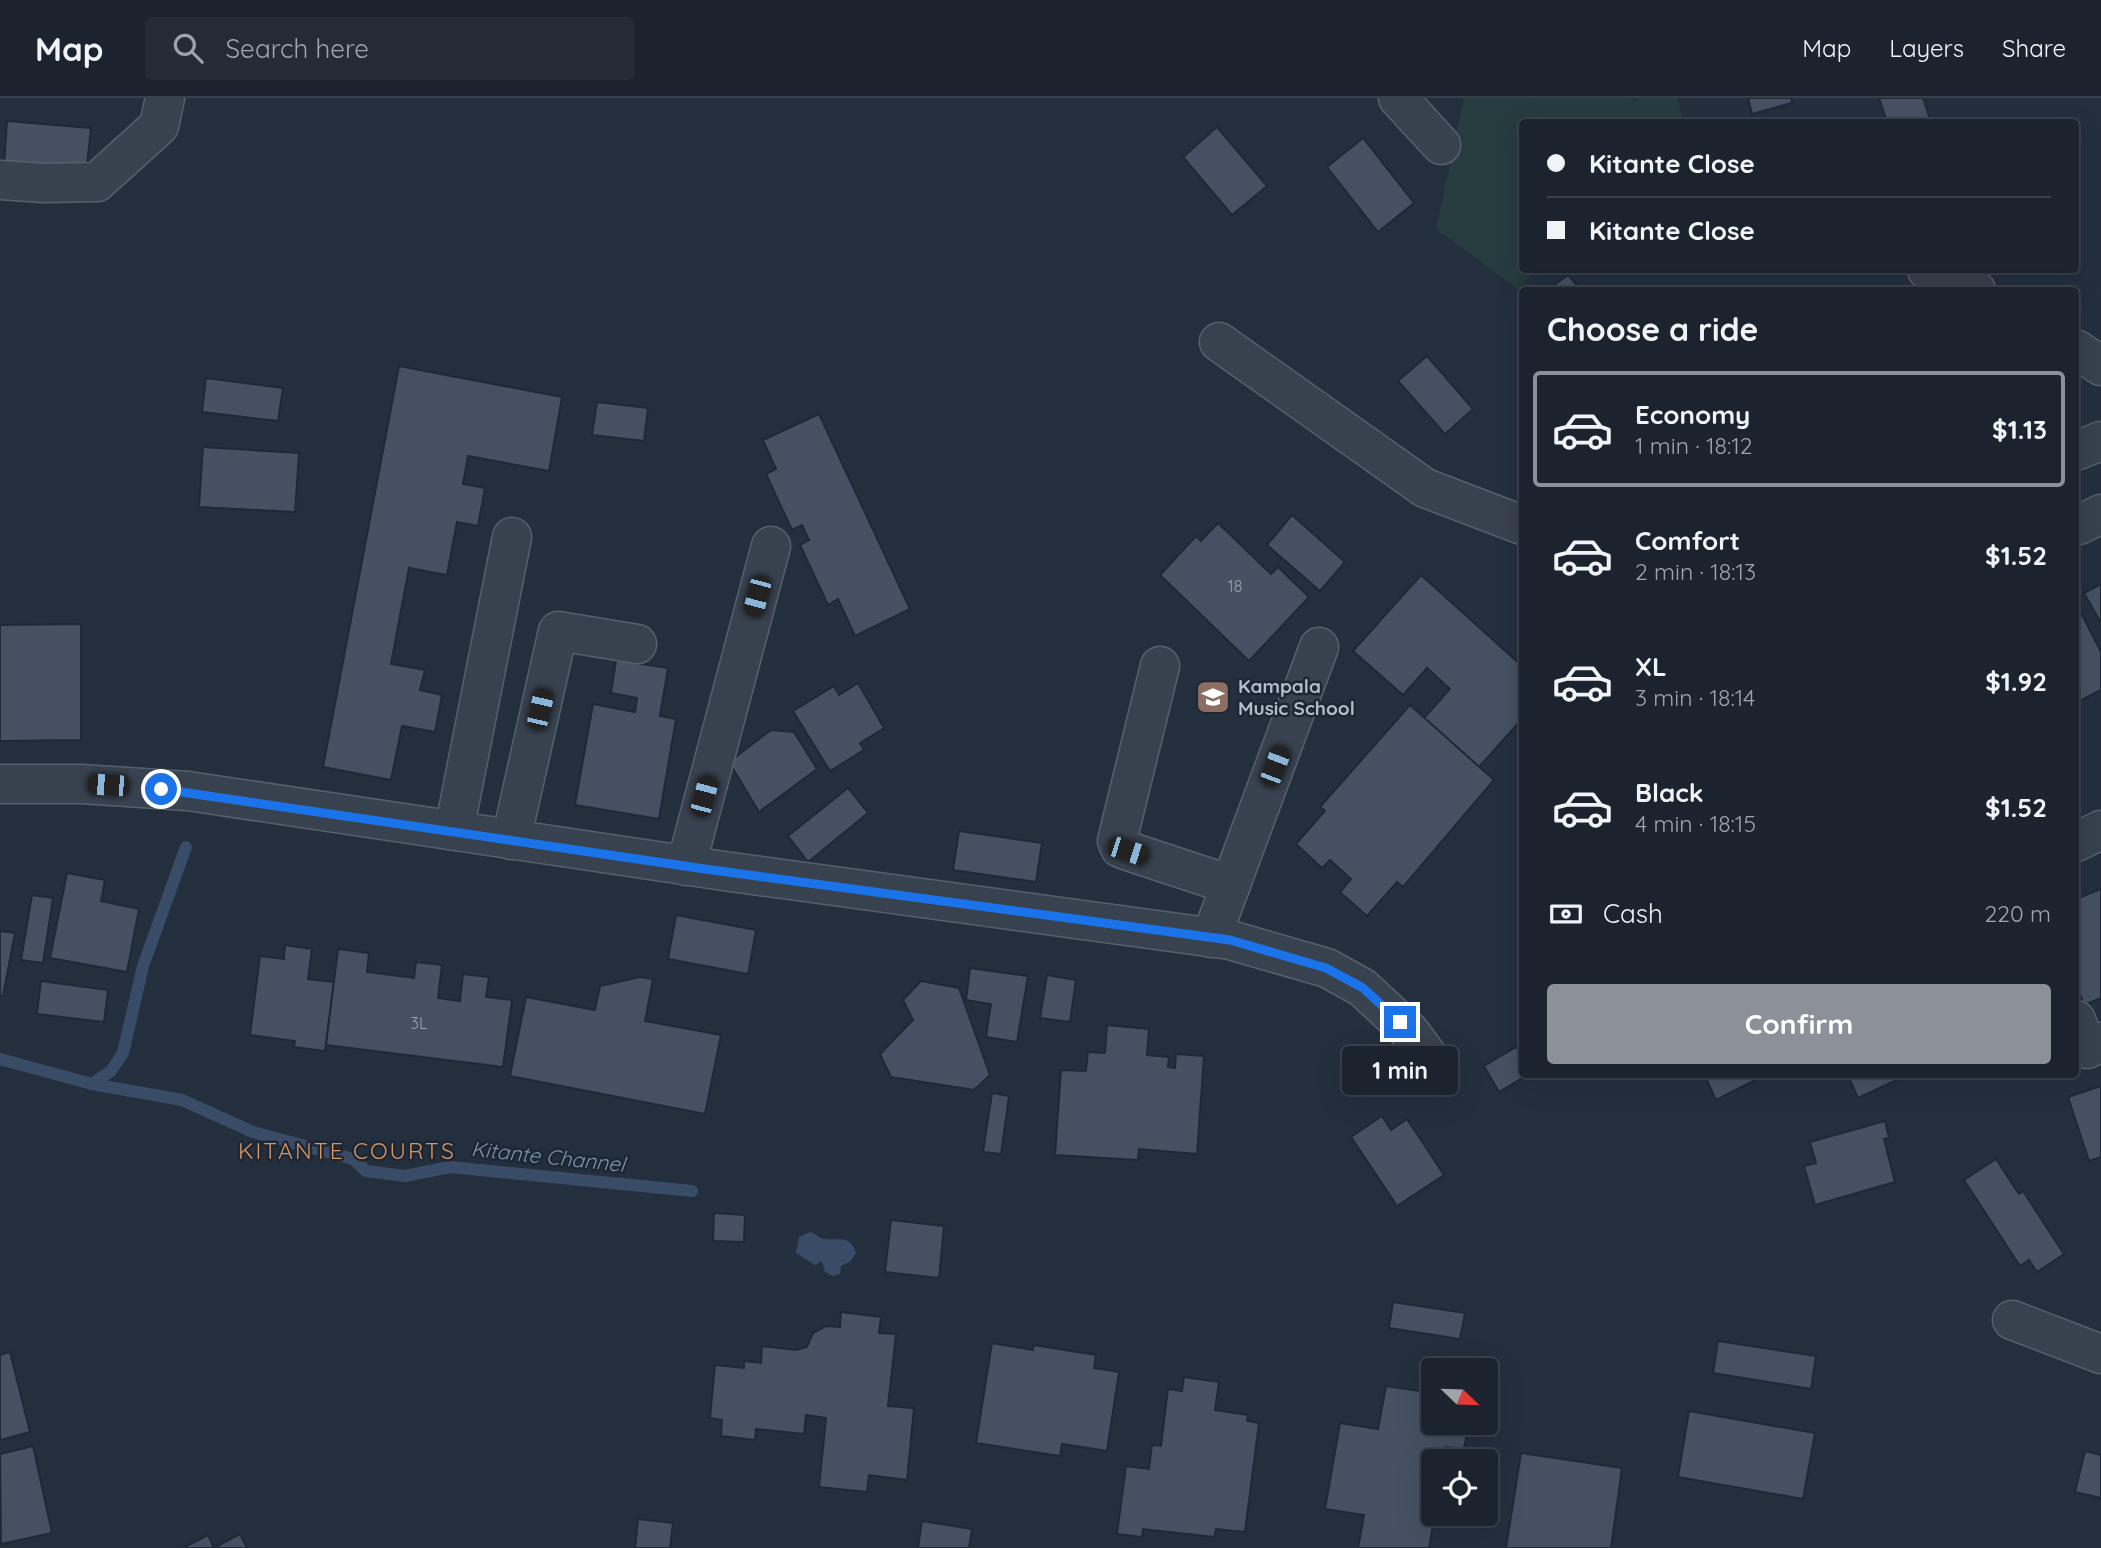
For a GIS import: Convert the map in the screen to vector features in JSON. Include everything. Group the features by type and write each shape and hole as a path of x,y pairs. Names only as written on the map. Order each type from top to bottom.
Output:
{"street":[{"path":"0,180 97,182 159,126 165,98"},
{"path":"1398,98 1441,145"},
{"path":"1934,273 1969,287"},
{"path":"1219,342 1424,488 1519,524"},
{"path":"2079,351 2101,366"},
{"path":"2079,450 2101,441"},
{"path":"454,831 512,537"},
{"path":"686,866 771,546"},
{"path":"511,839 558,631 637,644"},
{"path":"1211,938 1319,647"},
{"path":"1160,666 1117,841 1120,848 1231,885"},
{"path":"0,784 81,784 188,791 686,866 1230,940 1326,968 1363,988 1410,1032 1435,1066"},
{"path":"2079,841 2101,830"},
{"path":"2079,1028 2087,1049 2101,1042"},
{"path":"2012,1320 2101,1354"}],"green space":[{"path":"1464,98 1631,98 1634,102 1639,98 1677,98 1683,119 1519,119 1519,273 1532,273 1518,289 1436,229"}],"water":[{"path":"810,1232 824,1239 847,1241 853,1247 856,1253 851,1261 841,1266 840,1274 833,1276 825,1272 822,1261 815,1265 796,1253 799,1237"}],"building":[{"path":"1748,98 1791,98 1792,103 1752,114"},
{"path":"1879,98 1923,98 1930,119 1886,119"},
{"path":"7,121 91,128 86,174 4,167"},
{"path":"1217,127 1267,186 1232,215 1183,157"},
{"path":"1363,138 1414,203 1378,232 1327,167"},
{"path":"1568,275 1578,287 1551,287"},
{"path":"1427,356 1473,409 1445,434 1398,381"},
{"path":"399,366 562,397 549,471 468,456 463,484 485,488 478,526 457,522 447,575 409,568 391,664 425,670 420,690 442,695 435,732 402,726 391,780 323,767"},
{"path":"206,378 283,388 278,421 202,412"},
{"path":"597,402 648,408 644,441 592,435"},
{"path":"819,414 910,609 855,636 838,599 828,605 800,545 809,540 802,525 792,530 766,474 776,469 763,440"},
{"path":"203,447 299,453 295,512 199,507"},
{"path":"1292,515 1345,562 1320,591 1267,545"},
{"path":"1218,523 1271,574 1278,567 1309,597 1249,661 1160,575 1196,536 1201,541"},
{"path":"1421,575 1519,663 1519,722 1479,767 1424,718 1450,689 1427,668 1403,695 1353,651"},
{"path":"2101,584 2101,623 2084,593"},
{"path":"2079,609 2101,652 2101,690 2079,701"},
{"path":"81,624 81,740 0,741 0,625"},
{"path":"616,660 668,668 660,716 676,719 659,819 575,805 593,704 635,712 637,698 611,693"},
{"path":"858,683 884,728 860,743 864,750 830,771 793,711 834,686 839,695"},
{"path":"1410,705 1494,780 1403,887 1397,882 1367,916 1340,892 1351,879 1330,860 1322,868 1296,844 1325,811 1320,807"},
{"path":"771,730 794,732 817,769 759,812 729,762"},
{"path":"848,788 868,813 808,862 788,836"},
{"path":"959,831 1042,843 1036,882 953,870"},
{"path":"67,873 105,880 101,901 139,909 127,972 50,958"},
{"path":"2101,889 2101,998 2084,1005 2079,991 2079,898"},
{"path":"32,895 53,898 43,963 21,960"},
{"path":"676,915 756,930 748,974 668,959"},
{"path":"0,931 15,933 3,996 0,996"},
{"path":"285,945 312,949 308,979 334,982 325,1051 294,1047 295,1041 250,1035 260,956 284,959"},
{"path":"338,949 369,953 367,972 414,978 416,962 442,965 438,998 460,1001 463,974 489,977 486,997 512,1000 503,1067 326,1045"},
{"path":"970,968 1028,976 1017,1042 986,1037 991,1004 966,1000"},
{"path":"1047,975 1076,980 1070,1022 1040,1018"},
{"path":"640,977 653,979 645,1021 721,1035 705,1114 510,1076 526,997 595,1010 600,986"},
{"path":"41,981 108,990 104,1022 37,1014"},
{"path":"921,981 959,988 990,1075 974,1090 891,1077 880,1054 913,1020 903,1000"},
{"path":"1107,1025 1149,1029 1147,1055 1169,1057 1168,1067 1175,1068 1176,1054 1204,1056 1197,1154 1139,1149 1138,1160 1055,1155 1061,1070 1086,1071 1088,1052 1105,1053"},
{"path":"1516,1047 1519,1052 1519,1078 1522,1078 1499,1092 1484,1066"},
{"path":"1706,1078 1759,1078 1716,1100"},
{"path":"1849,1078 1899,1078 1899,1079 1858,1098"},
{"path":"2101,1086 2101,1157 2089,1161 2068,1097"},
{"path":"992,1093 1009,1096 1001,1154 983,1152"},
{"path":"1382,1116 1391,1130 1407,1119 1444,1175 1397,1206 1351,1137"},
{"path":"1885,1121 1889,1138 1884,1139 1895,1182 1815,1205 1804,1166 1816,1163 1810,1142"},
{"path":"1996,1159 2019,1194 2023,1191 2064,1254 2037,1272 2029,1260 2020,1266 1964,1180"},
{"path":"714,1213 745,1215 744,1242 713,1241"},
{"path":"891,1220 944,1226 939,1278 885,1272"},
{"path":"1393,1302 1465,1313 1460,1339 1389,1328"},
{"path":"841,1312 881,1317 879,1333 896,1334 888,1406 914,1408 907,1480 869,1475 867,1492 819,1487 826,1418 806,1415 804,1434 756,1429 755,1440 721,1436 722,1420 710,1418 715,1365 744,1368 744,1361 761,1363 762,1346 796,1350 807,1347 813,1333 826,1326 840,1327"},
{"path":"1718,1341 1816,1356 1811,1389 1713,1373"},
{"path":"992,1343 1033,1350 1034,1345 1096,1355 1094,1368 1119,1372 1107,1451 1062,1444 1060,1456 976,1443"},
{"path":"10,1352 30,1432 0,1440 0,1355"},
{"path":"1184,1377 1219,1382 1215,1410 1248,1415 1247,1421 1259,1423 1245,1532 1216,1529 1214,1537 1143,1529 1142,1537 1117,1534 1126,1466 1149,1469 1152,1445 1161,1446 1168,1389 1182,1391"},
{"path":"1386,1386 1421,1391 1421,1435 1467,1435 1464,1449 1421,1449 1421,1526 1433,1526 1429,1548 1358,1548 1364,1515 1325,1509 1340,1423 1378,1429"},
{"path":"1689,1411 1815,1433 1803,1499 1678,1477"},
{"path":"33,1446 52,1533 1,1544 0,1454"},
{"path":"2085,1451 2101,1455 2101,1498 2075,1492"},
{"path":"1521,1453 1622,1468 1611,1548 1506,1548"},
{"path":"638,1519 673,1523 670,1548 635,1548"},
{"path":"922,1521 972,1529 969,1548 918,1548"},
{"path":"240,1534 247,1548 214,1548"},
{"path":"208,1535 214,1548 183,1548"}],"waterway":[{"path":"92,1084 111,1071 123,1053 143,966 186,847"},
{"name":"Kitante Channel","path":"0,1059 92,1084 182,1100 253,1132 353,1159 366,1171 405,1176 450,1167 692,1191"}],"place":[{"name":"Kampala Music School","path":"1213,697"}],"district":[{"name":"KITANTE COURTS","path":"347,1151"}],"route":[{"path":"161,789 705,869 1230,940 1326,968 1363,988 1400,1022"}]}
